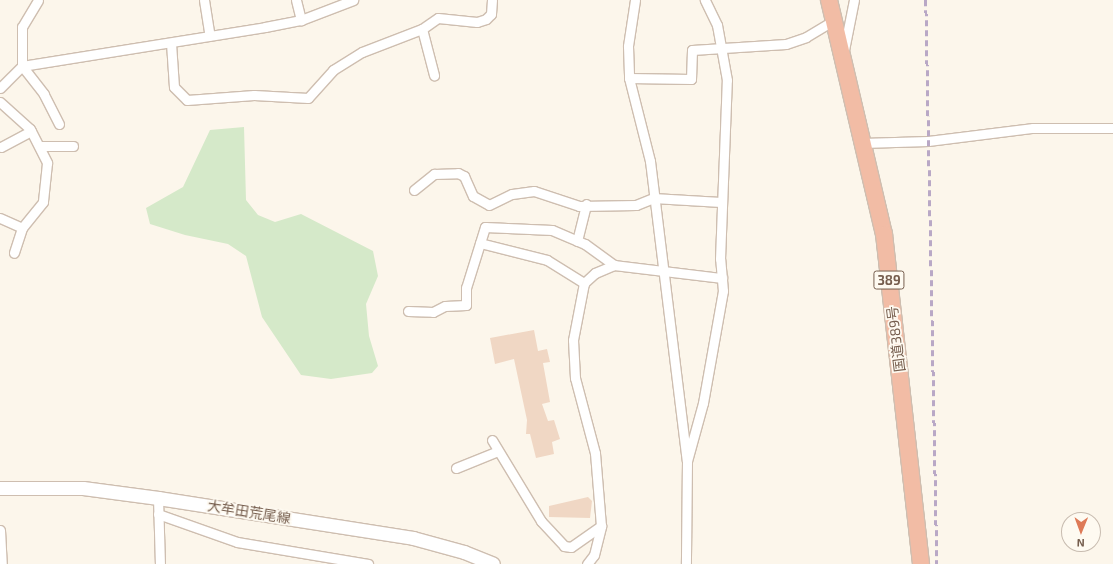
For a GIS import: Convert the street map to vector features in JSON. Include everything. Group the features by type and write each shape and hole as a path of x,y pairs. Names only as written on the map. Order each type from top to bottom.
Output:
{"highway":[{"name":"国道389号","path":"829,0 884,234 921,564"}],"main road":[{"name":"大牟田荒尾線","path":"0,488 83,488 158,498 413,538 493,564"}],"street":[{"path":"38,0 22,26 22,66 44,94 59,124"},
{"path":"204,0 210,36"},
{"path":"296,0 301,20"},
{"path":"0,88 22,66 171,43 301,20 336,3 352,0"},
{"path":"171,43 174,87 188,100 254,95 308,98 333,70 362,52 422,29 438,18 477,22 486,19 491,14 492,0"},
{"path":"636,0 628,46 629,78 650,161 653,198 686,461 686,564"},
{"path":"686,461 721,316 721,202 727,80 723,50 714,13 705,0"},
{"path":"842,57 854,0"},
{"path":"629,78 691,79 692,50 723,50 786,44 806,37 834,20"},
{"path":"422,29 434,75"},
{"path":"0,102 31,131 40,146 47,176 43,202 22,228 14,253"},
{"path":"862,143 928,141 1033,128 1113,128"},
{"path":"1,147 31,131"},
{"path":"40,146 73,146"},
{"path":"414,190 434,174 458,173 464,176 473,196 489,205 512,194 534,191 580,206 586,204 636,205 653,198 721,202"},
{"path":"577,241 586,204"},
{"path":"0,218 22,228"},
{"path":"408,311 433,312 445,306 466,305 466,288 485,227 495,225 542,227 577,241 614,265 663,274 722,278"},
{"path":"480,243 547,260 584,283"},
{"path":"587,564 594,555 601,526 595,453 575,378 573,340 584,283 594,273 614,265"},
{"path":"492,440 541,521 564,546 571,547 601,526"},
{"path":"456,468 498,451"},
{"path":"158,498 160,564"},
{"path":"158,514 237,542 336,562 368,564"},
{"path":"0,530 2,564"}],"green space":[{"path":"244,127 246,200 258,215 275,222 301,214 373,251 378,276 366,304 369,336 378,366 372,373 331,379 301,375 262,317 246,256 228,244 185,235 150,224 146,208 183,187 210,130"}],"building":[{"path":"534,330 538,351 547,349 550,362 543,363 550,402 542,404 548,421 554,420 560,439 552,442 554,454 536,458 530,434 526,434 527,420 514,359 495,364 490,338"},
{"path":"588,497 592,501 590,518 549,517 549,506"}],"railway":[{"path":"926,0 937,564"}]}
